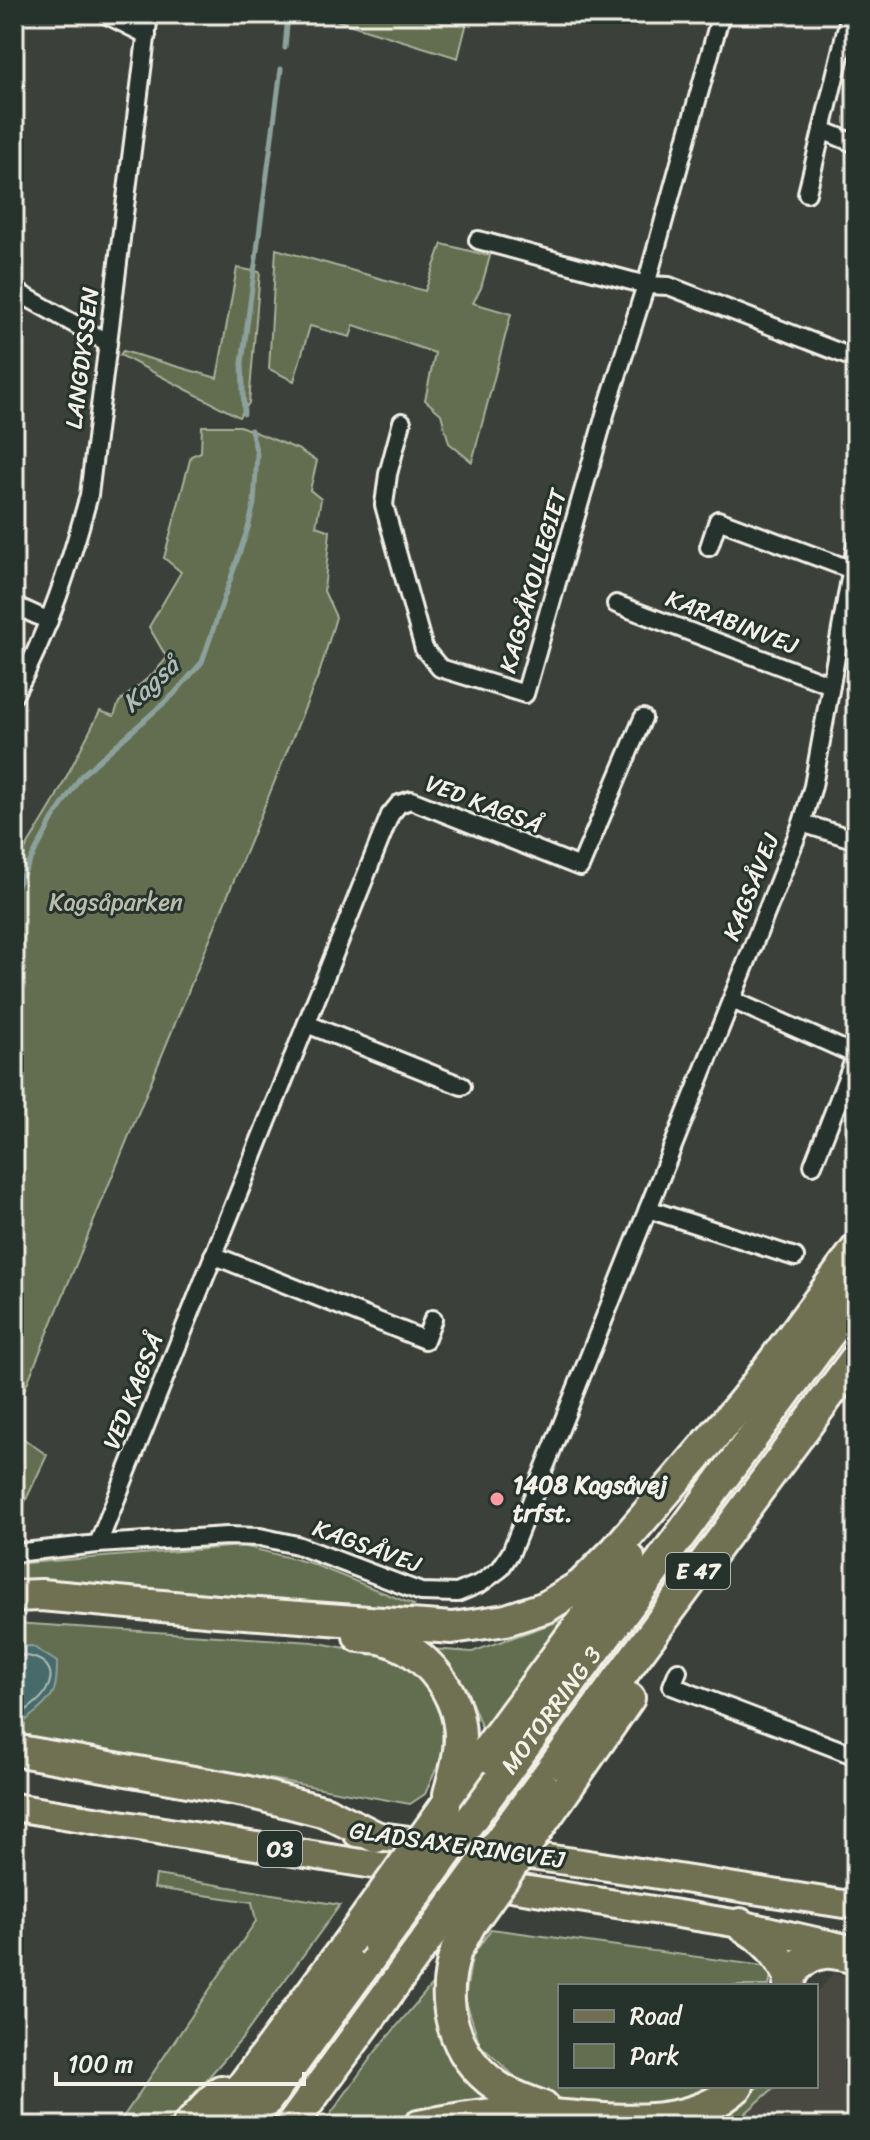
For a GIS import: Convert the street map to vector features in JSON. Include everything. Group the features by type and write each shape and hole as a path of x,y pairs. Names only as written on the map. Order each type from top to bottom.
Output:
{"highway":[{"path":"213,2126 856,1250"},
{"name":"MOTORRING 3","path":"248,2126 856,1297"},
{"name":"MOTORRING 3","path":"291,2126 420,1949 555,1785 754,1496 856,1358"},
{"path":"14,1596 41,1595 452,1628 506,1620 546,1607 581,1585 616,1550 749,1395"},
{"path":"14,1614 31,1612 358,1636 384,1639 409,1650 430,1666 446,1686 456,1711 460,1737 457,1763 445,1807"},
{"path":"14,1750 244,1791 326,1812 376,1837"},
{"path":"555,1785 456,1951 448,1998 453,2028 466,2054 485,2077 510,2094 564,2115"},
{"path":"740,1924 761,1937 778,1954 790,1981"},
{"path":"790,1981 804,1960 814,1955 825,1953 856,1958"},
{"path":"188,2126 209,2102 273,2044"},
{"path":"419,2126 508,2113 662,2119 705,2109 735,2088"}],"main road":[{"name":"GLADSAXE RINGVEJ","path":"14,1763 275,1811 363,1835 582,1863 856,1906"},
{"name":"GLADSAXE RINGVEJ","path":"14,1807 740,1924 856,1950"}],"street":[{"path":"105,14 147,35"},
{"name":"LANGDYSSEN","path":"14,695 49,621 89,495 149,14"},
{"name":"KAGSÅKOLLEGIET","path":"402,422 388,474 384,505 424,649 440,668 525,694 606,411 646,285 721,14"},
{"path":"807,193 850,14"},
{"path":"822,130 856,144"},
{"path":"478,240 646,285 669,286 856,359"},
{"path":"14,290 108,343"},
{"path":"709,547 718,520 852,570"},
{"name":"KAGSÅVEJ","path":"14,1553 98,1544 227,1536 260,1537 297,1545 421,1592 457,1593 481,1583 500,1569 511,1552 802,823 813,786 856,545"},
{"name":"KARABINVEJ","path":"616,604 831,685"},
{"path":"14,605 49,621"},
{"name":"VED KAGSÅ","path":"98,1544 390,815 399,804 411,800 580,867 643,718"},
{"path":"802,823 856,840"},
{"path":"732,1000 856,1055 813,1165"},
{"path":"307,1024 462,1086"},
{"path":"648,1209 795,1257"},
{"path":"213,1255 425,1340 433,1319"},
{"path":"678,1671 672,1686 856,1756"}],"shaded area":[{"path":"833,1974 856,1978 856,2126 691,2126 729,2112 754,2088 818,2088 818,1992"}],"green space":[{"path":"316,14 469,14 458,58"},
{"path":"442,244 490,256 481,288 473,303 511,314 472,462 449,443 441,414 425,400 435,353 354,325 350,337 310,326 294,381 269,369 276,249 425,291"},
{"path":"237,268 260,272 249,403 239,417 120,355 123,351 217,378"},
{"name":"Kagsåparken","path":"202,426 240,426 297,449 317,461 310,490 321,499 316,526 330,531 324,591 336,617 320,671 14,1415 14,868 52,805 100,711 114,716 119,702 167,658 149,627 181,572 164,558 191,456 201,452"},
{"path":"14,1432 47,1455 14,1525"},
{"path":"243,1546 310,1563 414,1605 402,1613 22,1579 14,1581 14,1564"},
{"path":"562,1620 483,1731 466,1688 431,1649 472,1652"},
{"path":"14,1623 313,1642 396,1657 426,1683 442,1720 442,1756 425,1794 410,1804 14,1733"},
{"path":"156,1875 340,1905 241,2040 173,2118 161,2126 117,2126 256,1921 252,1902 154,1888"},
{"path":"491,1929 772,1967 769,1984 558,1984 558,2088 708,2088 690,2097 623,2107 560,2099 524,2085 480,2045 465,1998 472,1957"},
{"path":"439,1976 500,2104 390,2126 322,2126 375,2052"},
{"path":"757,2088 774,2088 731,2126 691,2126 729,2112"}],"water":[{"path":"32,1646 57,1662 56,1685 43,1706 14,1725 14,1647"}],"waterway":[{"name":"Kagså","path":"285,48 288,14"},
{"name":"Kagså","path":"244,414 242,363 281,69"},
{"name":"Kagså","path":"14,891 53,819 81,776 173,695 202,662 254,504 257,454 251,430"}],"place":[{"name":"1408 Kagsåvej trfst.","path":"497,1499"}]}
